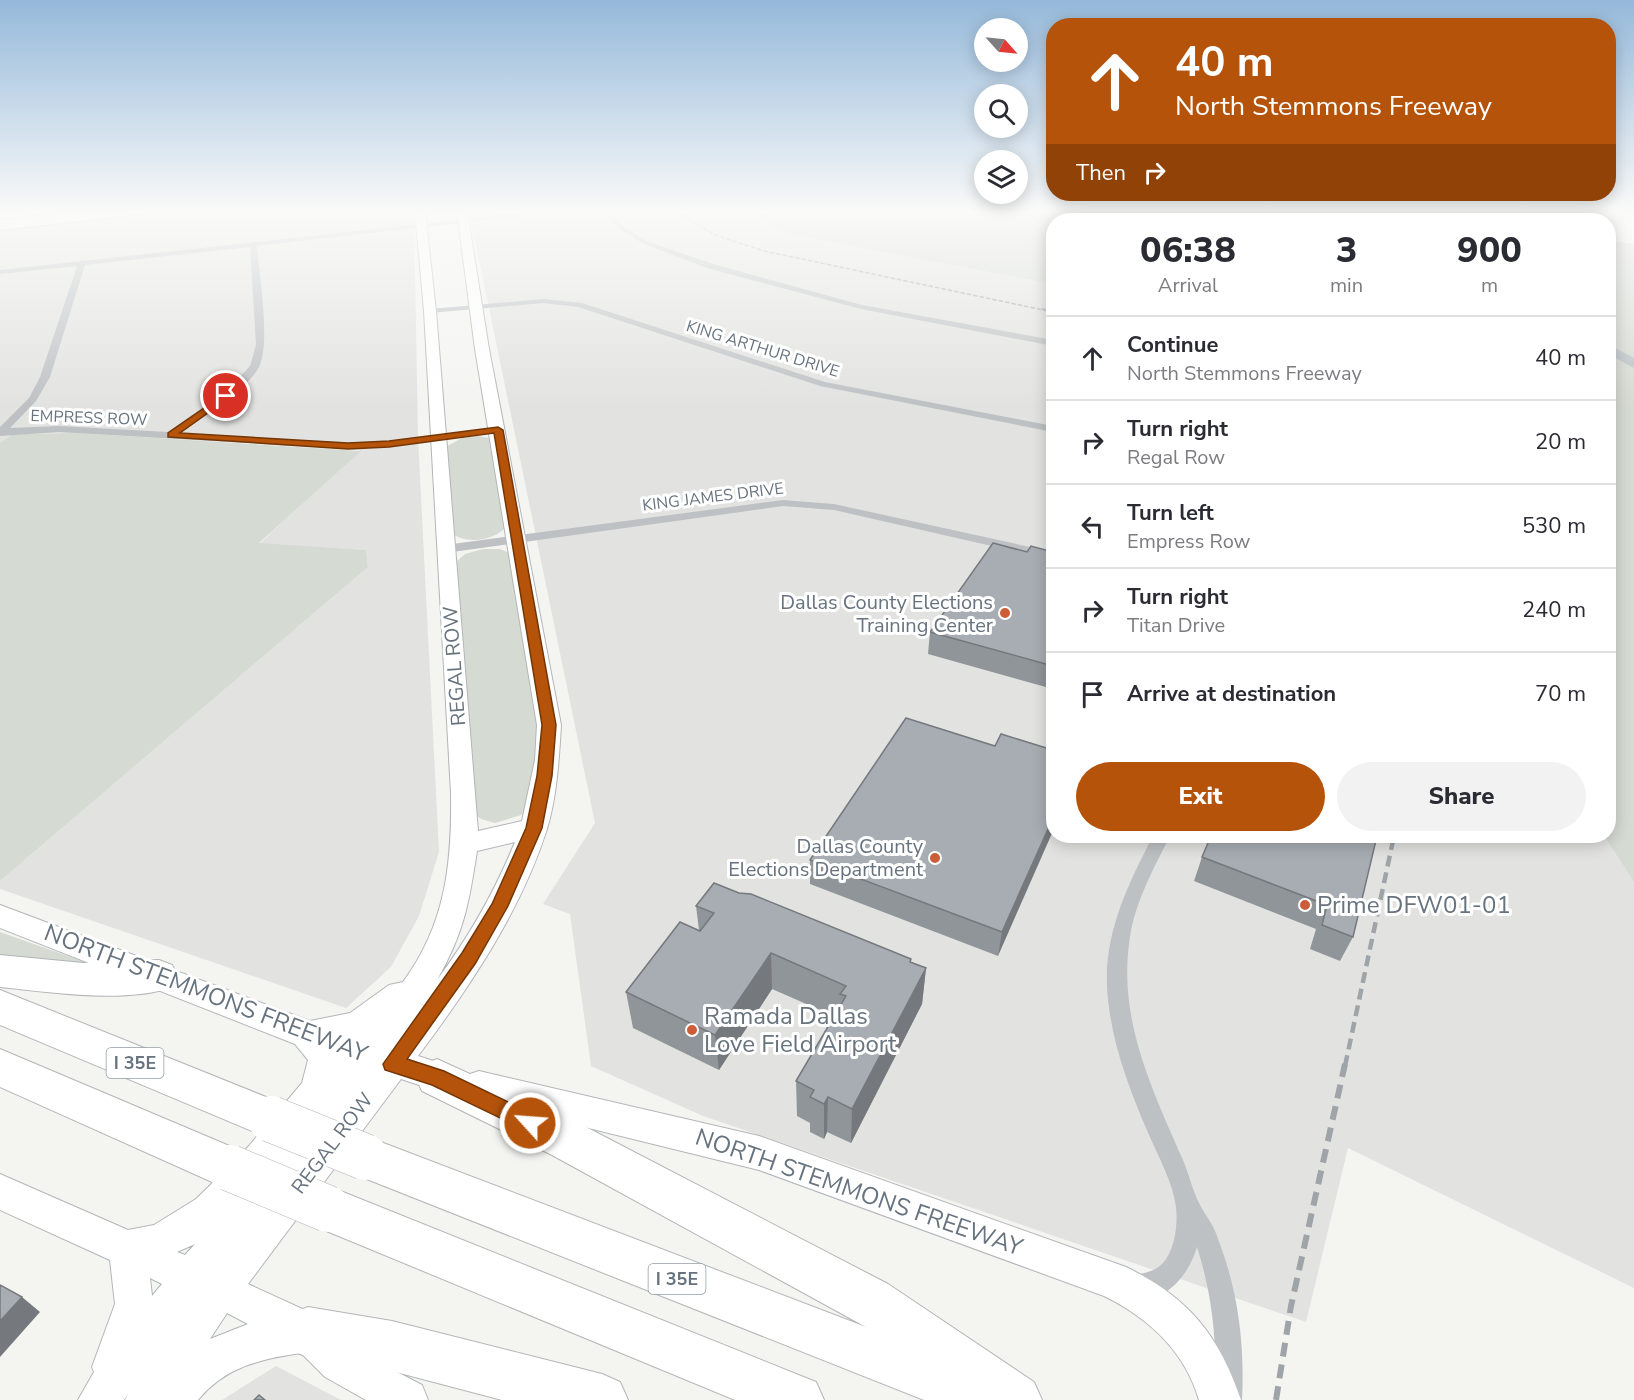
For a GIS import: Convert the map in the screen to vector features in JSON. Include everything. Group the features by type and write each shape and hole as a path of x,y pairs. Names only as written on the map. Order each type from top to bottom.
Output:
{"highway":[{"path":"0,971 83,979 159,976"},
{"name":"I 35E","path":"0,1007 365,1157 990,1400"},
{"path":"399,1065 567,1140 872,1301 1016,1400"},
{"path":"0,1067 328,1209 798,1400"},
{"path":"308,1332 392,1346 602,1400"}],"main road":[{"name":"REGAL ROW","path":"399,1065 422,979 442,945 454,910 465,844 427,276"},
{"name":"REGAL ROW","path":"100,1397 206,1284 399,1065 469,958 513,880 534,828 547,760 549,725 482,349 472,276"},
{"path":"465,844 534,828"},
{"name":"NORTH STEMMONS FREEWAY","path":"0,916 306,1034 399,1065 759,1153 1130,1287 1158,1305 1186,1333 1212,1377 1220,1400"},
{"path":"306,1034 350,1029 365,1022 398,996 442,945"},
{"path":"127,1249 145,1248 182,1232 215,1209 314,1093 322,1074 324,1056 306,1034"},
{"path":"0,1192 308,1332 339,1363 407,1400"},
{"path":"100,1397 133,1310 127,1249"},
{"name":"REGAL ROW","path":"146,1400 206,1284"},
{"path":"171,1400 197,1370 219,1353 253,1340 308,1332"}],"street":[{"path":"1,432 33,399 45,376 78,276"},
{"path":"171,435 231,392 254,367 260,345 255,276"},
{"path":"747,276 851,305 1046,342"},
{"name":"KING ARTHUR DRIVE","path":"430,310 546,301 579,305 823,384 1046,428"},
{"name":"EMPRESS ROW","path":"1,432 46,428 348,446 498,430"},
{"name":"KING JAMES DRIVE","path":"445,549 757,505 808,504 834,507 1046,554"},
{"path":"1158,843 1125,918 1118,954 1117,997 1121,1031 1131,1068 1188,1207 1206,1236 1216,1272 1228,1348 1231,1371 1228,1400"},
{"path":"1130,1287 1144,1287 1157,1282 1180,1263 1188,1236 1188,1207"}],"shaded area":[{"path":"0,276 415,276 418,437 439,852 419,916 391,967 346,1008 0,889 0,881 368,567 366,550 259,544 360,450 77,433 13,434 0,443"},
{"path":"482,276 1012,276 1046,283 1046,843 1609,843 1634,882 1634,1288 1348,1148 1306,1322 703,1116 591,1066 570,914 543,904 595,823"},
{"path":"1012,276 1046,276 1046,283"},
{"path":"1616,276 1634,276 1634,882 1609,843 1616,843"},
{"path":"77,433 361,451 259,543 366,550 368,567 0,881 0,443 13,434"},
{"path":"477,436 490,438 508,525 497,534 474,540 453,534 446,447 462,438"},
{"path":"483,549 500,549 512,554 538,706 535,769 526,809 521,815 495,823 476,815 455,563 465,554"},
{"path":"0,932 96,966 0,964"},
{"path":"276,1366 341,1400 222,1400"}],"building":[{"name":"Dallas County Elections Training Center","path":"993,543 1027,552 1031,546 1046,550 1046,664 930,632"},
{"name":"Dallas County Elections Department","path":"906,718 995,746 1001,734 1046,748 1046,834 1002,932 810,860"},
{"path":"1208,843 1375,843 1353,937 1322,925 1327,905 1202,857"},
{"path":"714,883 739,893 751,894 911,959 910,962 926,968 852,1109 828,1097 824,1104 810,1097 814,1090 796,1081 846,996 840,994 846,986 771,953 715,1035 626,992 680,922 700,931 714,913 696,906"},
{"path":"0,1285 22,1297 0,1321"},
{"path":"259,1395 265,1400 254,1400"}],"waterway":[{"path":"1616,353 1634,364"}],"railway":[{"path":"884,276 1046,311"},
{"path":"1042,309 1046,310"},
{"path":"1345,1066 1393,843"},
{"path":"1276,1400 1291,1306 1345,1064"}],"place":[{"name":"Dallas County Elections Training Center","path":"1005,613"},
{"name":"Dallas County Elections Department","path":"935,858"},
{"name":"Prime DFW01-01","path":"1305,905"},
{"name":"Ramada Dallas Love Field Airport","path":"692,1030"}],"route":[{"path":"226,396 171,435 348,446 389,444 498,430 549,725 545,776 534,828 500,906 469,958 392,1064 437,1078 530,1123"}]}
